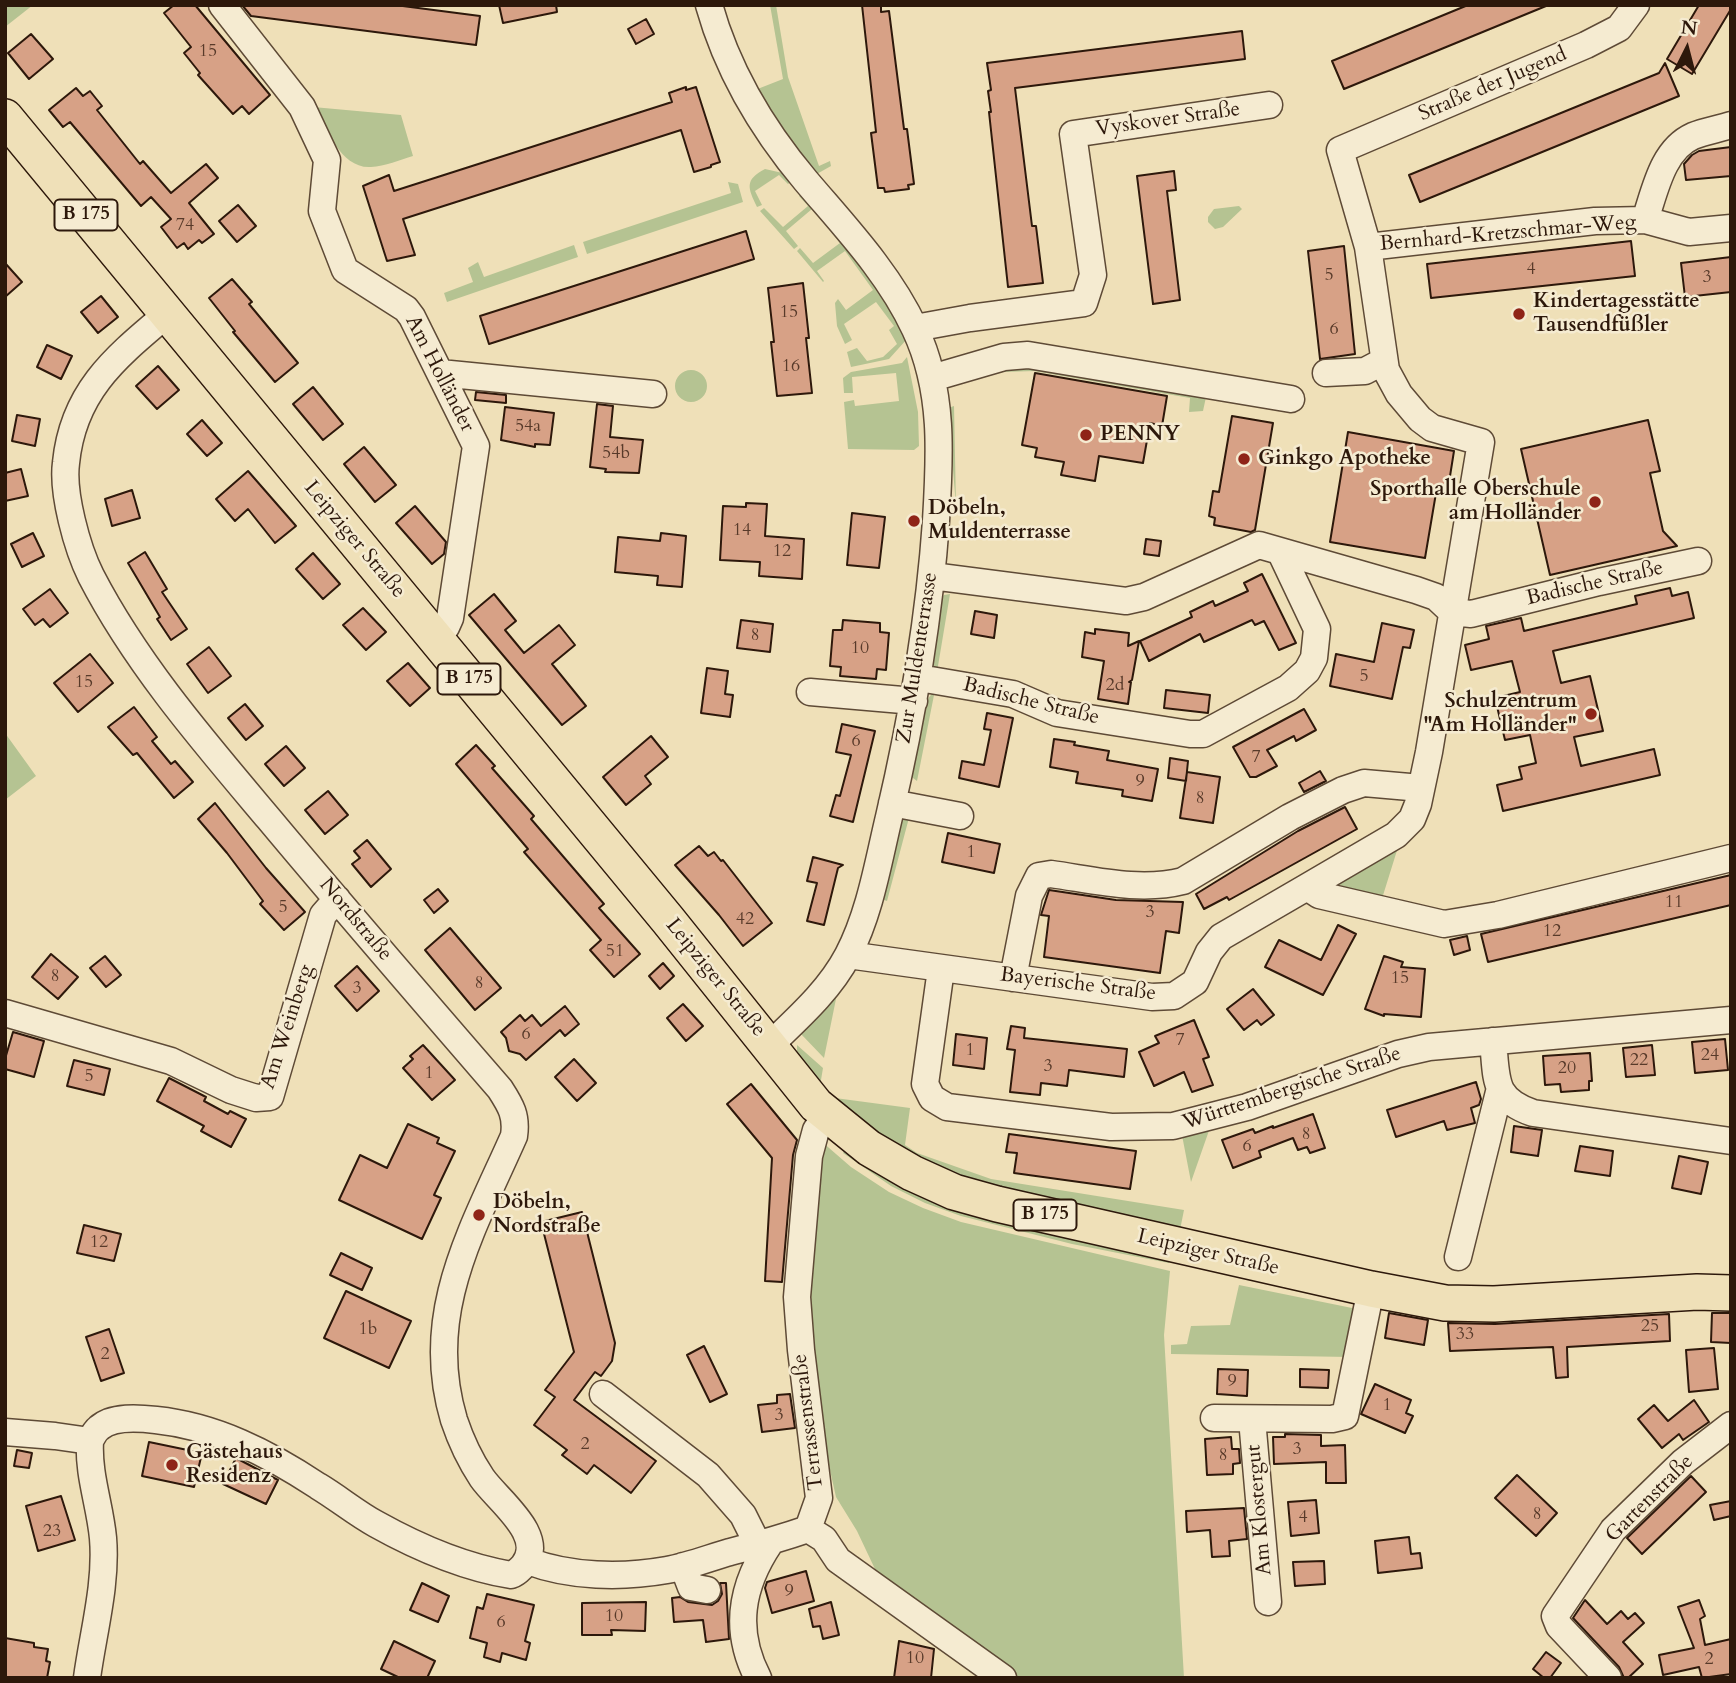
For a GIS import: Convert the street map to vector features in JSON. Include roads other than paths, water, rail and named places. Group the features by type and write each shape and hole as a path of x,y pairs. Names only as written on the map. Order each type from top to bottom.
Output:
{"main road":[{"name":"Leipziger Straße","path":"5,117 816,1105 869,1148 912,1173 954,1192 1371,1289 1445,1303 1493,1304 1697,1292 1731,1293"}],"street":[{"name":"Am Holländer","path":"222,5 302,107 327,160 322,211 345,270 406,309 476,446 450,618 446,627 434,637"},
{"name":"Zur Muldenterrasse","path":"709,5 723,48 761,119 806,181 853,235 888,282 915,328 932,378 939,423 940,460 925,687 892,803 871,894 848,955 814,1003 769,1046"},
{"name":"Straße der Jugend","path":"1340,150 1586,45 1619,28 1636,5"},
{"name":"Vyskover Straße","path":"915,328 1084,303 1093,275 1073,134 1269,105"},
{"path":"1645,220 1661,174 1675,148 1693,136 1731,125"},
{"name":"Bernhard-Kretzschmar-Weg","path":"1340,150 1368,247 1386,370 1399,394 1420,419 1432,428 1481,442 1452,612"},
{"name":"Bernhard-Kretzschmar-Weg","path":"1368,247 1595,221 1645,220 1689,232 1731,228"},
{"name":"Nordstraße","path":"167,314 114,359 97,378 79,413 71,433 65,465 66,496 74,527 90,573 127,637 193,726 500,1089 513,1110 516,1121 514,1136 454,1275 443,1333 443,1370 454,1419 466,1451 483,1479 530,1539 531,1551 527,1561"},
{"path":"932,378 1004,357 1028,355 1291,399"},
{"path":"1326,373 1365,371 1384,361"},
{"path":"440,373 653,394"},
{"path":"932,576 1126,601 1144,597 1259,545 1416,590 1436,597 1452,612"},
{"name":"Badische Straße","path":"810,692 925,687 1013,694 1057,713 1203,734 1288,688 1307,671 1314,658 1317,629 1280,551"},
{"name":"Badische Straße","path":"1452,612 1471,614 1698,561"},
{"name":"Bayerische Straße","path":"848,955 1152,997 1174,996 1195,982 1209,953 1221,937 1407,827 1418,804 1452,612"},
{"path":"1013,978 1029,895 1039,876 1051,874 1129,885 1165,886 1183,881 1290,817 1342,790 1364,783 1421,788"},
{"path":"892,803 960,816"},
{"path":"1307,887 1320,895 1444,924 1498,915 1731,859"},
{"name":"Am Weinberg","path":"5,1013 171,1061 231,1090 256,1098 270,1097 323,915 337,899"},
{"name":"Württembergische Straße","path":"941,968 925,1084 932,1098 947,1107 1111,1127 1173,1126 1247,1107 1398,1054 1429,1047 1731,1020"},
{"path":"1493,1041 1500,1088 1504,1099 1516,1107 1533,1113 1731,1141"},
{"path":"1458,1256 1500,1088"},
{"name":"Terrassenstraße","path":"808,1529 819,1498 800,1350 797,1297 809,1156 816,1130 827,1114"},
{"name":"Am Klostergut","path":"1214,1418 1332,1419 1345,1416 1371,1289"},
{"path":"603,1394 708,1475 744,1515 764,1544"},
{"path":"87,1678 103,1571 103,1539 99,1508 91,1480 90,1441 99,1427 119,1419 144,1418 209,1430 240,1442 270,1457 375,1524 446,1558 511,1575 518,1573 527,1561 575,1573 628,1574 683,1566 808,1529 824,1539 838,1560 1003,1678"},
{"name":"Am Klostergut","path":"1252,1419 1268,1602"},
{"name":"Gartenstraße","path":"1608,1678 1559,1626 1555,1616 1613,1530 1683,1462 1731,1425"},
{"path":"5,1432 90,1441"},
{"path":"758,1678 748,1656 743,1609 746,1592 764,1544"},
{"path":"683,1566 691,1587 708,1596 728,1600 746,1592"}],"place":[{"name":"Kindertagesstätte Tausendfüßler","path":"1519,314"},
{"name":"PENNY","path":"1086,435"},
{"name":"Ginkgo Apotheke","path":"1244,459"},
{"name":"Sporthalle Oberschule am Holländer","path":"1595,502"},
{"name":"Döbeln, Muldenterrasse","path":"914,521"},
{"name":"Schulzentrum \"Am Holländer\"","path":"1591,714"},
{"name":"Döbeln, Nordstraße","path":"479,1215"},
{"name":"Gästehaus Residenz","path":"172,1465"}]}
